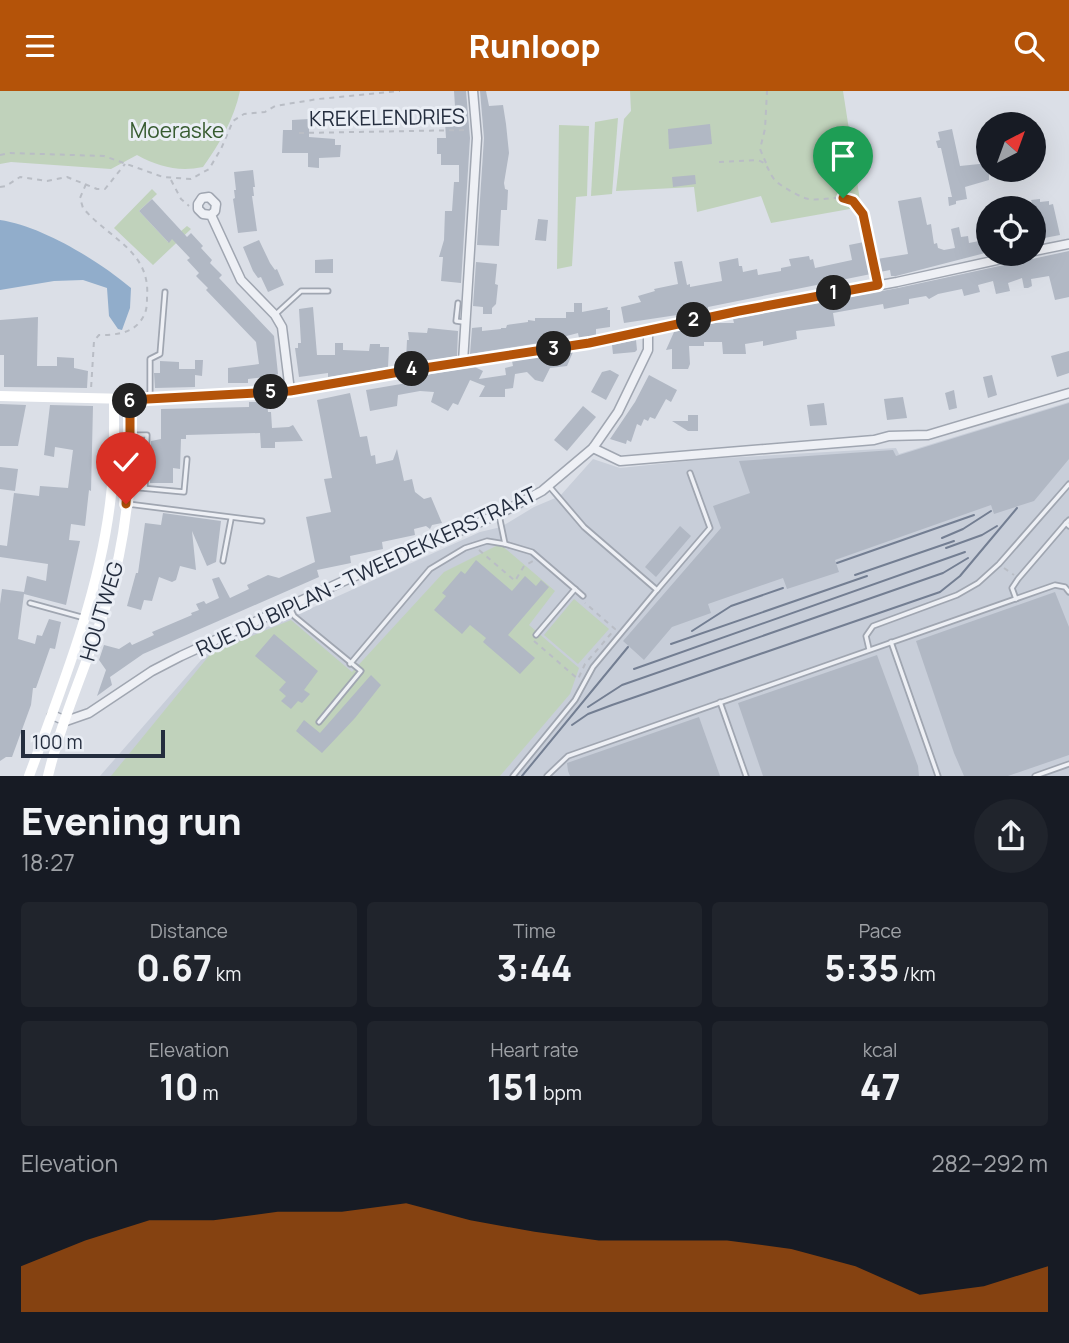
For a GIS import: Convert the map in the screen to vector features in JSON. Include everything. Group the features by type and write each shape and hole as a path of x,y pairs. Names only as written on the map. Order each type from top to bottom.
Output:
{"main road":[{"path":"0,396 130,400"},
{"name":"HOUTWEG","path":"30,776 95,582 111,495 114,399"},
{"name":"HOUTWEG","path":"47,775 108,601 119,554 126,504 130,400"}],"street":[{"path":"463,362 476,129 473,91"},
{"path":"209,197 214,200 216,207 211,215 203,214 197,207 202,198 209,197"},
{"path":"211,215 241,280 275,314 282,327 290,391"},
{"path":"1046,249 1069,244"},
{"path":"130,400 290,391 589,343 976,264"},
{"name":"RUE DU BIPLAN - TWEEDEKKERSTRAAT","path":"66,721 89,713 152,671 181,656 499,514 550,486 593,448 618,412 649,350 648,330"},
{"path":"593,448 620,461 888,436 928,435 1069,393"},
{"path":"52,715 66,721"}],"lane":[{"path":"863,214 878,285"},
{"path":"275,314 301,291 328,291"},
{"path":"150,398 150,359 160,354 165,292"},
{"path":"458,303 456,321 465,323"},
{"path":"130,435 147,435 145,488"},
{"path":"127,487 184,492 187,459"},
{"path":"513,776 575,700 593,667 710,528 690,473"},
{"path":"869,649 866,636 873,626 957,595 988,576 1069,484"},
{"path":"550,486 584,527 657,590"},
{"path":"126,504 262,521"},
{"path":"499,514 505,544"},
{"path":"223,562 231,519"},
{"path":"1016,599 1012,588 1018,579 1068,523"},
{"path":"350,664 430,569 465,548 487,541 532,552 583,596"},
{"path":"547,776 568,756 869,649 1055,585 1065,587 1069,592"},
{"path":"536,635 574,591"},
{"path":"30,604 83,618"},
{"path":"289,606 294,616 360,671 319,722"},
{"path":"891,642 939,776"},
{"path":"720,702 746,776"},
{"path":"1035,776 1069,764"}],"path":[{"path":"0,155 104,156 170,179 191,179 202,175 215,162 231,127 238,117 244,114 318,99 400,91"},
{"path":"767,91 765,129 760,149 774,179 803,197 849,199 863,214"},
{"name":"KREKELENDRIES","path":"299,133 476,129"},
{"path":"719,162 757,160 767,164"},
{"path":"0,187 20,177 47,181 68,177 97,189 105,189 126,163"},
{"path":"170,179 185,204 197,207"},
{"path":"86,184 80,198 83,208 131,252 145,270 148,285 146,311 131,330 96,337 90,393"},
{"path":"474,545 476,550 515,580 524,565 535,560"},
{"path":"1004,567 1014,576"},
{"path":"536,635 532,640 578,679 585,664 615,629 574,591"}],"shaded area":[{"path":"1069,402 1069,776 100,776 209,651 294,616 480,532 501,527 534,507 560,496 593,459 620,468 707,459 896,448 899,454"}],"green space":[{"name":"Moeraske","path":"0,91 240,91 226,131 203,167 169,167 137,155 111,169 11,162 0,164"},
{"path":"630,91 843,91 861,207 771,223 761,196 697,212 694,187 616,191 624,119 631,111"},
{"path":"618,118 612,194 591,196 595,122"},
{"path":"559,125 589,126 587,196 576,197 572,266 557,269"},
{"path":"152,189 157,194 139,211 168,242 187,226 191,229 153,265 114,228"},
{"path":"500,544 555,591 529,625 579,668 570,694 500,776 111,776 212,652 291,620 352,672 444,572"},
{"path":"574,599 609,629 578,664 544,635"}],"water":[{"path":"0,220 34,229 69,246 131,288 130,308 122,330 118,329 109,316 107,288 83,280 54,281 0,290"}],"building":[{"path":"454,91 466,91 470,138 461,283 441,281 443,257 439,257 444,240 445,211 452,211 454,182 459,182 459,165 441,165 441,154 437,154 437,138 446,138 445,122 456,122"},
{"path":"480,91 486,91 489,106 503,105 506,124 509,153 504,183 505,189 508,190 507,210 501,210 499,246 477,245 484,138"},
{"path":"309,119 309,137 335,139 335,145 341,145 340,157 319,158 319,168 308,167 308,153 282,153 283,130 292,130 292,120"},
{"path":"710,124 712,144 669,149 668,129"},
{"path":"952,129 960,166 976,164 976,182 982,182 965,187 967,199 956,201 956,204 949,206 948,197 952,197 941,148 938,148 936,141 940,140 938,132"},
{"path":"253,170 255,187 252,196 257,231 238,233 233,199 236,190 234,172"},
{"path":"695,175 696,184 673,187 672,177"},
{"path":"921,197 927,225 931,224 934,244 937,243 938,248 944,250 955,248 951,229 959,227 961,237 968,236 969,243 976,242 976,255 896,276 891,276 890,270 880,272 877,259 908,254 898,201"},
{"path":"152,199 187,237 191,233 203,246 201,248 212,260 210,263 222,275 219,278 274,336 278,374 248,379 248,383 228,383 228,368 259,364 256,342 206,290 208,288 196,276 199,273 187,260 190,258 172,239 169,243 139,211"},
{"path":"1046,201 1049,201 1049,205 1053,204 1060,235 1046,238"},
{"path":"538,219 548,220 546,241 535,240"},
{"path":"259,240 284,285 268,292 261,277 258,278 253,271 243,247"},
{"path":"864,242 871,274 708,307 708,311 695,314 697,312 624,323 621,307 641,302 638,296 655,291 654,289 678,284 674,262 682,261 687,285 690,284 690,287 722,281 719,262 738,258 743,272 757,269 758,275 781,271 781,268 791,266 789,259 809,256 810,260 813,259 815,268 852,260 849,245"},
{"path":"1069,251 1069,297 1055,300 1049,276 1031,279 1032,286 1028,288 1024,288 1022,278 1008,283 1010,291 996,294 993,281 978,285 980,292 964,296 962,289 938,294 929,299 926,296 909,299 909,304 884,309 883,304 833,313 835,326 796,331 797,339 763,346 763,341 745,344 746,354 723,354 722,342 704,342 704,346 689,346 688,369 672,369 672,349 666,350 674,332 715,323 734,323 733,319 1000,266 1046,266 1046,256"},
{"path":"333,259 333,273 315,273 315,260"},
{"path":"476,262 497,264 495,284 498,285 492,314 483,314 483,307 473,306"},
{"path":"574,303 582,303 582,312 608,307 610,327 596,329 596,335 588,337 579,338 578,333 555,339 540,339 539,343 470,354 472,328 482,327 482,331 501,329 528,320 535,321 535,318 566,318 566,312 574,312"},
{"path":"313,307 317,355 335,355 335,343 343,343 343,350 369,351 370,344 380,344 380,347 389,347 388,367 328,377 328,373 299,377 295,348 301,343 299,309"},
{"path":"38,317 37,366 57,366 57,357 74,358 74,368 88,371 87,388 4,387 0,320"},
{"path":"428,328 458,331 457,356 428,361 406,361 408,332 427,333"},
{"path":"636,340 635,352 613,354 612,345"},
{"path":"1069,351 1069,373 1057,377 1051,356"},
{"path":"573,352 567,366 550,368 543,382 535,380 527,372 515,374 513,388 505,389 505,397 479,397 485,386 470,380 458,405 453,403 448,411 431,402 434,392 420,391 398,395 397,406 370,411 366,390 407,383 406,378 475,367 483,371 479,379 506,375 505,368 513,366 512,361"},
{"path":"195,360 203,360 202,376 195,375 195,387 155,388 154,373 160,373 160,361 179,362 179,369 195,369"},
{"path":"610,370 619,375 606,400 591,392 602,372"},
{"path":"649,375 677,390 671,402 666,399 655,419 650,417 648,421 644,419 641,426 637,424 631,442 627,440 626,444 610,439 635,402"},
{"path":"992,375 997,395 988,398 983,377"},
{"path":"954,390 957,408 949,410 945,393"},
{"path":"350,393 360,437 367,436 371,456 375,455 376,464 393,460 397,449 404,481 412,479 415,492 424,499 431,497 442,523 432,525 430,529 426,526 414,529 415,535 382,542 383,549 350,556 351,563 317,570 319,577 143,654 110,677 112,685 97,696 106,670 99,660 104,645 119,649 130,642 132,645 154,635 152,632 192,615 191,613 199,610 196,604 204,601 206,604 219,598 212,579 219,577 230,598 249,589 247,585 268,575 279,578 315,562 306,517 331,512 324,479 332,478 317,400"},
{"path":"903,397 907,418 887,420 884,399"},
{"path":"249,402 267,402 272,428 293,425 303,441 275,442 275,448 261,448 260,433 186,435 186,439 181,439 180,469 173,468 173,483 150,483 151,441 161,439 161,409 249,407"},
{"path":"824,403 827,425 810,426 807,405"},
{"path":"1069,403 1069,459 1034,501 994,514 991,505 835,560 839,572 787,589 783,578 708,604 711,613 672,627 644,660 623,641 721,528 713,506 750,493 739,461 893,450 896,456"},
{"path":"0,404 26,405 18,446 0,446"},
{"path":"50,405 93,406 91,491 89,490 85,526 71,524 69,540 80,541 66,605 24,594 18,639 35,644 37,635 42,636 49,619 61,622 55,649 50,648 36,688 33,688 31,705 12,757 0,761 2,589 24,592 27,576 46,581 48,564 0,557 0,545 7,546 14,493 39,496 40,486 68,488 73,450 55,447 54,457 44,455"},
{"path":"583,406 596,417 567,451 554,440"},
{"path":"688,415 698,415 698,431 688,431 672,421 688,421"},
{"path":"0,467 18,469 15,491 0,489"},
{"path":"163,513 221,521 216,562 207,566 192,531 196,570 180,566 176,580 172,582 159,577 152,601 144,600 141,610 127,606 138,573 145,523 161,525"},
{"path":"680,526 691,536 656,577 645,567"},
{"path":"476,560 512,591 525,576 536,586 541,580 549,587 508,635 535,658 520,674 483,642 486,638 470,625 462,634 434,610 446,596 442,593 461,571 465,574"},
{"path":"1055,592 1069,627 1069,755 1008,776 964,776 916,641"},
{"path":"274,634 318,671 304,690 310,694 302,703 298,701 291,709 281,701 286,696 279,690 286,682 255,656"},
{"path":"877,655 918,766 919,776 763,776 738,703"},
{"path":"371,675 381,685 322,753 296,731 304,720 320,733"},
{"path":"699,717 720,776 570,776 567,763"}],"tram line":[{"path":"572,725 588,714 612,705 940,592 960,576 1017,508"},
{"path":"942,538 963,529 991,511"},
{"path":"837,563 974,515"},
{"path":"946,548 982,535 997,526"},
{"path":"855,575 954,541"},
{"path":"634,669 965,552"},
{"path":"588,707 622,685 943,573 968,558"},
{"path":"671,644 867,576"},
{"path":"692,631 731,606 783,588"},
{"path":"522,776 628,647"}],"route":[{"path":"126,504 130,400 290,391 589,343 878,285 863,214 853,201 843,198"}]}
